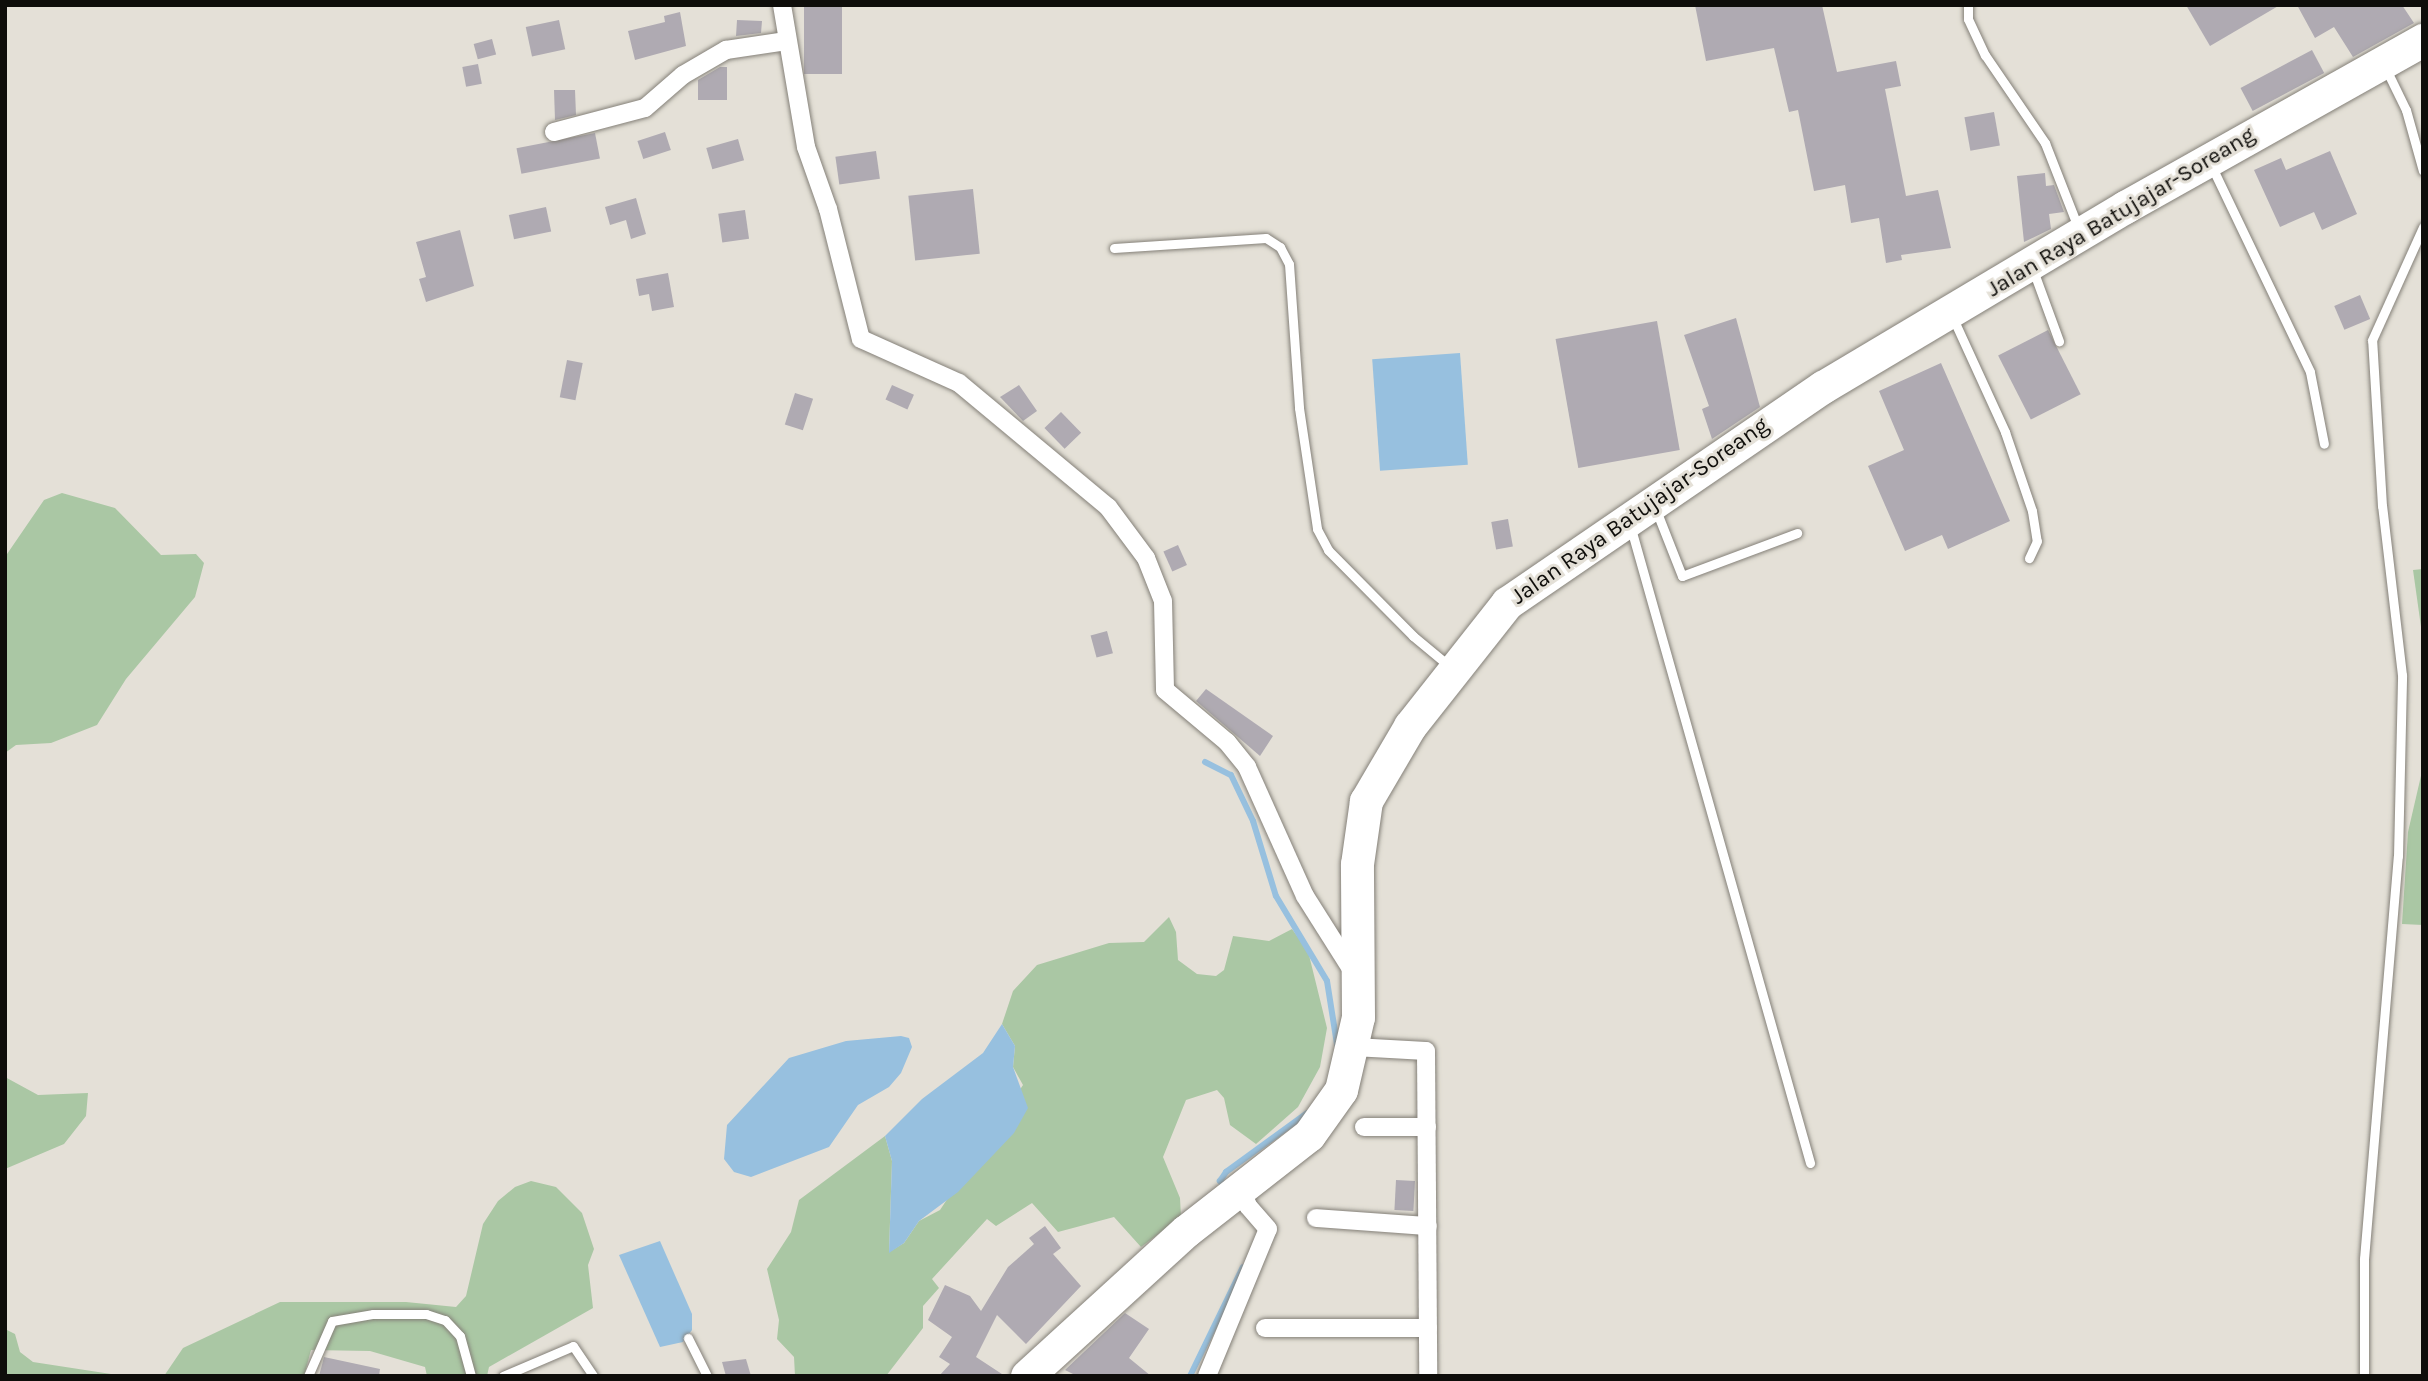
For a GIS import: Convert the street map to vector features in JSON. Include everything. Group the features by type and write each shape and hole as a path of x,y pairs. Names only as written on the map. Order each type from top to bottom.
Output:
{"highway":[{"name":"Jalan Raya Batujajar-Soreang","path":"1027,1376 1186,1231 1320,1123 1341,1090 1354,1047 1357,864 1366,801 1386,762 1452,668 1507,603 1640,509 1823,387 2081,237 2208,159 2423,40"}],"street":[{"path":"782,5 806,147 828,209 861,339 959,383 1108,507 1156,580 1163,601 1165,690 1227,742 1247,767 1305,896 1357,980"},
{"path":"554,132 645,108 683,75 726,50 786,41"},
{"path":"1354,1047 1426,1051 1428,1376"},
{"path":"1364,1127 1427,1127"},
{"path":"1208,1376 1268,1229 1248,1206 1241,1188"},
{"path":"1316,1218 1428,1226"},
{"path":"1265,1328 1428,1328"}],"lane":[{"path":"1968,5 1968,19 1985,55 2045,143 2081,237"},
{"path":"2382,62 2406,110 2423,171"},
{"path":"2208,159 2310,372 2324,444"},
{"path":"2364,1376 2364,1259 2398,856 2402,676 2382,506 2372,340 2423,227"},
{"path":"1114,248 1266,238 1280,247 1289,264 1299,408 1317,529 1347,569 1452,668"},
{"path":"2031,266 2059,341"},
{"path":"1951,313 2005,432 2032,510 2037,541 2029,558"},
{"path":"1640,509 1682,576 1797,533"},
{"path":"1640,509 1810,1163"},
{"path":"308,1376 332,1321 373,1314 426,1314 445,1320 460,1336 471,1376"},
{"path":"688,1338 707,1376"},
{"path":"503,1376 573,1346 593,1376"}],"green space":[{"path":"62,493 115,508 161,555 196,554 204,563 195,597 126,679 97,725 51,743 16,745 5,753 5,557 44,500"},
{"path":"2423,569 2423,641 2413,570"},
{"path":"2423,767 2423,925 2402,924 2408,832"},
{"path":"1169,917 1176,932 1178,960 1197,974 1216,976 1224,970 1233,936 1269,941 1292,929 1308,951 1327,1028 1320,1067 1298,1107 1256,1144 1230,1125 1224,1098 1217,1090 1186,1100 1163,1157 1180,1198 1181,1217 1141,1247 1114,1217 1058,1232 1032,1203 996,1226 987,1219 932,1279 939,1288 923,1306 923,1328 886,1376 795,1376 794,1357 777,1339 779,1320 767,1269 791,1232 799,1200 885,1136 892,1161 889,1252 904,1243 919,1221 940,1210 1023,1085 1013,1067 1015,1046 1002,1024 1013,991 1037,965 1109,943 1144,942"},
{"path":"5,1077 38,1095 88,1093 86,1116 64,1144 5,1169"},
{"path":"531,1181 556,1187 582,1213 594,1249 588,1265 593,1308 489,1367 487,1376 427,1376 425,1367 370,1351 311,1350 304,1376 164,1376 183,1348 280,1302 406,1302 456,1307 466,1296 483,1224 498,1201 515,1187"},
{"path":"5,1329 15,1334 20,1352 33,1362 124,1376 5,1376"}],"water":[{"path":"1460,353 1468,465 1380,471 1372,359"},
{"path":"1002,1024 1015,1046 1013,1067 1028,1108 1014,1133 958,1192 919,1221 904,1243 889,1253 892,1161 885,1136 922,1099 983,1053"},
{"path":"901,1036 909,1038 912,1047 901,1073 889,1087 858,1105 829,1147 751,1177 734,1172 724,1159 727,1125 789,1058 846,1041"},
{"path":"660,1241 692,1314 692,1330 683,1342 660,1347 619,1255"}],"building":[{"path":"1695,5 1822,5 1837,72 1896,61 1901,86 1885,89 1906,196 1938,190 1951,248 1901,255 1902,260 1886,263 1879,218 1851,223 1845,185 1814,191 1798,110 1789,112 1774,48 1706,61"},
{"path":"2186,5 2280,5 2210,46"},
{"path":"2297,5 2402,5 2414,23 2353,57 2334,27 2315,38"},
{"path":"804,6 842,6 842,74 804,74"},
{"path":"680,12 686,46 635,60 628,31 665,22 664,16"},
{"path":"559,20 565,49 532,56 526,27"},
{"path":"737,20 762,21 761,33 736,36"},
{"path":"492,39 496,54 478,59 474,44"},
{"path":"2312,50 2324,73 2253,111 2240,88"},
{"path":"478,64 482,84 466,87 462,67"},
{"path":"720,67 727,67 727,100 698,100 698,80"},
{"path":"554,90 575,90 576,115 555,120"},
{"path":"1994,112 2000,145 1970,151 1964,117"},
{"path":"665,132 671,150 643,159 637,141"},
{"path":"595,133 600,159 521,174 516,148"},
{"path":"738,139 744,160 712,169 706,148"},
{"path":"876,151 880,179 839,184 835,157"},
{"path":"2330,151 2357,214 2322,230 2314,212 2280,227 2254,170 2281,158 2286,170"},
{"path":"2045,173 2046,186 2054,185 2064,212 2049,214 2051,229 2024,242 2017,176"},
{"path":"973,189 980,254 915,260 908,196"},
{"path":"636,198 646,234 631,239 626,220 610,225 605,207"},
{"path":"546,207 551,231 514,239 509,215"},
{"path":"745,210 749,239 722,242 718,214"},
{"path":"460,230 474,286 426,302 419,279 426,277 416,242"},
{"path":"668,273 674,307 652,311 649,294 639,296 636,279"},
{"path":"2360,295 2370,319 2344,330 2334,306"},
{"path":"1736,318 1760,407 1712,439 1702,409 1709,406 1684,335"},
{"path":"1657,321 1680,450 1578,468 1556,339"},
{"path":"2048,330 2081,394 2031,420 1998,355"},
{"path":"567,360 583,363 575,400 560,397"},
{"path":"1941,363 2010,521 1948,549 1942,535 1905,551 1868,466 1904,450 1879,391"},
{"path":"892,385 914,395 907,409 885,400"},
{"path":"1019,385 1037,411 1023,421 1000,397"},
{"path":"795,393 813,399 803,430 785,424"},
{"path":"1061,412 1081,433 1065,449 1044,428"},
{"path":"1508,519 1513,547 1496,550 1491,522"},
{"path":"1178,545 1187,565 1172,572 1163,552"},
{"path":"1107,631 1113,653 1097,658 1091,635"},
{"path":"1206,689 1273,736 1260,756 1196,701"},
{"path":"1396,1180 1415,1181 1413,1211 1394,1210"},
{"path":"1045,1226 1061,1248 1053,1254 1081,1286 1026,1344 997,1315 976,1357 1005,1376 939,1376 950,1364 939,1357 952,1337 928,1320 945,1285 970,1296 981,1311 1008,1267 1034,1244 1029,1238"},
{"path":"1125,1313 1149,1329 1129,1358 1151,1376 1077,1376 1065,1370"},
{"path":"324,1357 380,1369 379,1376 319,1376"},
{"path":"746,1359 751,1376 726,1376 722,1362"}],"waterway":[{"path":"1205,762 1231,775 1253,821 1276,896 1327,981 1337,1044"},
{"path":"1224,1185 1220,1181 1226,1172 1307,1113"},
{"path":"1190,1376 1243,1267"}]}
